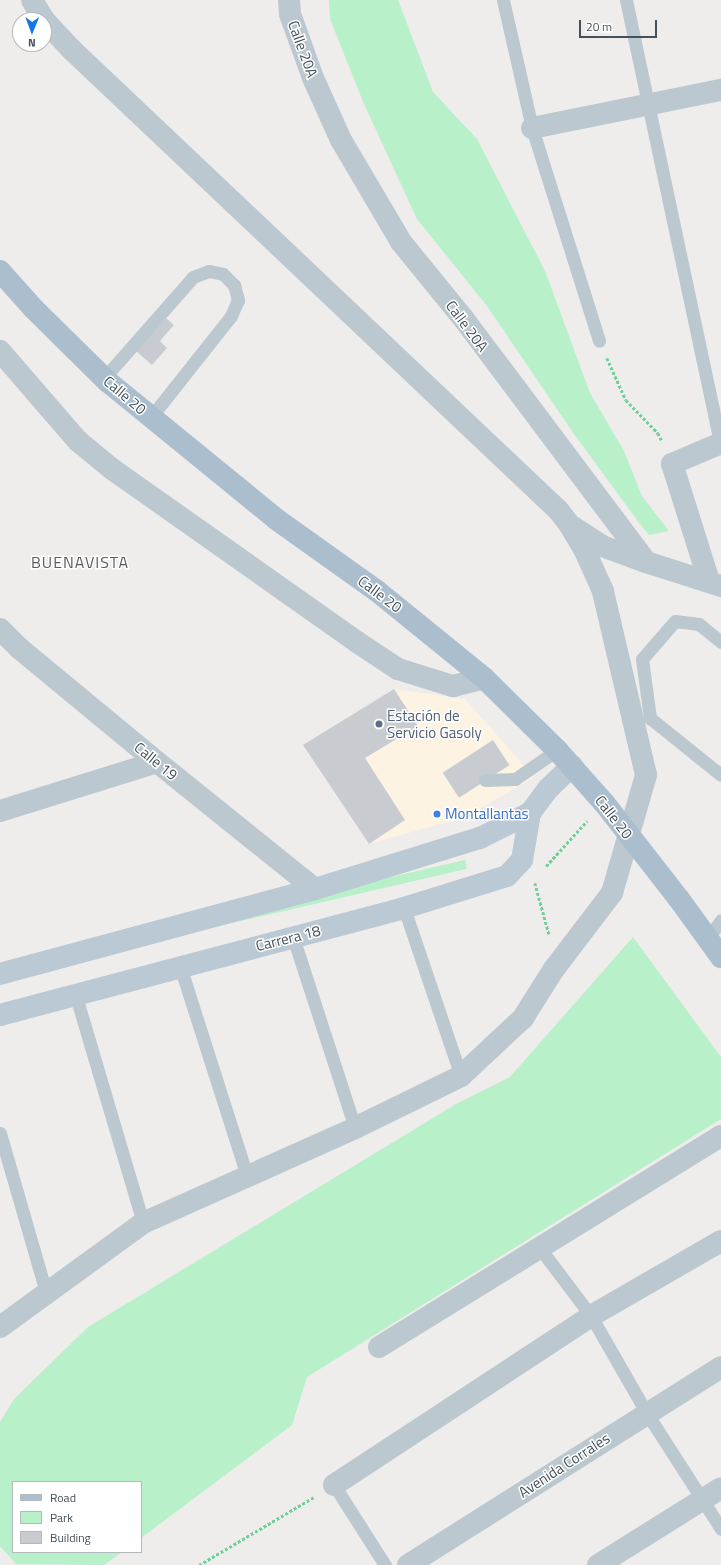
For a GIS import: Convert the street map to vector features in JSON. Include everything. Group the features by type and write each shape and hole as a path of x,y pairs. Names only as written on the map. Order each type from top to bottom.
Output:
{"main road":[{"name":"Calle 20","path":"0,271 34,309 104,378 276,519 377,591 484,678 557,750 605,804 679,899 721,957"},
{"path":"0,974 315,889 480,838 530,813 549,788 572,766"},
{"path":"522,860 530,813"},
{"name":"Carrera 18","path":"0,1015 75,993 404,908 508,876 522,860"}],"street":[{"path":"0,1327 46,1292 143,1223 355,1128 461,1076 523,1018 554,969 612,893 646,775 603,591 584,549 569,524 558,510 71,49 44,20 32,0"},
{"name":"Calle 20A","path":"289,0 290,14 313,78 341,140 401,242 462,318 646,562"},
{"path":"532,128 648,106 721,90"},
{"path":"0,351 78,441 112,469 357,642 398,669 453,686 484,678"},
{"path":"715,583 672,464 720,444"},
{"path":"569,524 602,546 646,562 715,583"},
{"name":"Calle 19","path":"0,629 10,651 157,762 315,889"},
{"path":"0,811 157,762"},
{"path":"378,1347 721,1136"},
{"path":"334,1485 591,1316 721,1240"},
{"name":"Avenida Corrales","path":"408,1565 646,1412 721,1366"},
{"path":"598,1565 721,1488"}],"lane":[{"path":"502,0 532,128 599,341"},
{"path":"626,0 720,444"},
{"path":"104,378 193,277 209,271 223,274 234,284 238,300 231,316 151,417"},
{"path":"721,642 699,624 675,621 642,659 650,718 721,774"},
{"path":"485,780 515,779 557,750"},
{"path":"404,908 461,1076"},
{"path":"708,938 721,920"},
{"path":"293,937 355,1128"},
{"path":"180,966 247,1176"},
{"path":"75,993 143,1223"},
{"path":"0,1133 46,1292"},
{"path":"539,1247 591,1316 646,1412 721,1530"},
{"path":"334,1485 385,1565"}],"path":[{"path":"599,341 626,400 658,433 672,464"},
{"path":"545,868 587,820"},
{"path":"522,860 534,880 554,949 554,969"},
{"path":"199,1565 334,1485"}],"shaded area":[{"path":"394,689 465,699 534,777 465,817 369,844 304,745"}],"green space":[{"path":"329,0 398,0 433,92 477,139 545,271 590,393 624,451 642,496 669,531 649,535 640,524 574,434 487,306 417,219 364,104 330,19"},
{"path":"465,860 467,869 0,977 0,967"},
{"path":"633,937 721,1057 721,1119 307,1377 292,1425 142,1537 142,1481 12,1481 12,1553 121,1553 104,1565 16,1564 0,1546 0,1422 14,1399 88,1327 456,1104 510,1077"}],"building":[{"path":"166,318 174,325 160,341 167,348 152,365 136,351"},
{"path":"394,689 418,726 365,758 405,820 369,844 303,745"},
{"name":"Estación de Servicio Gasoly","path":"493,740 509,765 459,798 443,773"}],"place":[{"name":"Estación de Servicio Gasoly","path":"379,724"},
{"name":"Montallantas","path":"437,814"}],"district":[{"name":"BUENAVISTA","path":"80,562"}]}
